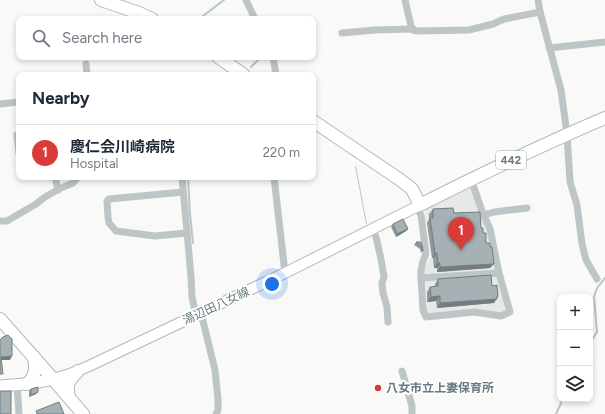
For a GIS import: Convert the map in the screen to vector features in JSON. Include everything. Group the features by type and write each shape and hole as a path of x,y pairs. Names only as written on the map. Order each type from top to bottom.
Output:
{"highway":[{"path":"101,0 145,16"},
{"path":"222,60 240,72"},
{"name":"442","path":"418,206 517,157 605,118"},
{"path":"316,123 412,189 418,206"},
{"path":"0,319 83,414"},
{"path":"22,384 32,378 35,372 36,364 34,357"},
{"path":"69,397 68,383 78,371"}],"main road":[{"name":"湯辺田八女線","path":"53,379 78,371 285,273 418,206"},
{"path":"0,386 53,379"}],"street":[{"path":"247,0 254,16"},
{"path":"405,0 410,26 413,29"},
{"path":"538,0 549,48 561,90 567,134 570,182 578,205 582,244 586,260 597,279"},
{"path":"342,33 413,29 418,31 469,30 493,24 504,19 540,12"},
{"path":"549,48 605,42"},
{"path":"274,60 276,72"},
{"path":"86,64 87,72"},
{"path":"0,104 16,102"},
{"path":"56,180 58,190"},
{"path":"0,221 7,221 45,197 73,183 76,180"},
{"path":"182,180 192,297 198,314 203,321 215,370 218,399 218,410 216,414"},
{"path":"274,180 285,273"},
{"path":"418,206 421,215 426,254 421,270 422,310 426,317 474,312 502,316 510,312 499,273 490,229 471,180"},
{"path":"183,192 109,199 107,201 108,218 109,223 116,231 156,236 187,233"},
{"path":"484,215 494,212 527,208"},
{"path":"372,230 376,237 381,259 384,277 382,283 383,293 387,307 388,322"},
{"path":"421,278 499,273"},
{"path":"402,370 412,406 411,414"},
{"path":"19,414 22,384"}],"shaded area":[{"path":"356,166 367,224 366,224"},
{"path":"471,187 481,217 487,228 507,311 434,315 426,312 425,309 424,271 431,257 425,214 426,208"}],"building":[{"path":"453,208 454,213 480,212 481,228 483,228 483,233 486,233 486,243 490,243 490,247 492,247 494,264 440,267 437,253 435,253 430,218 433,218 433,209"},
{"path":"403,219 408,229 397,234 393,224"},
{"path":"491,275 492,286 497,285 497,299 440,303 440,296 431,297 430,287 438,286 438,279"},
{"path":"8,335 12,339 12,356 1,357 3,374 0,374 0,340"},
{"path":"38,387 38,392 31,395 31,389"},
{"path":"0,391 11,391 11,414 0,414"},
{"path":"59,402 64,414 37,414 36,411"}],"waterway":[{"path":"203,16 224,0"},
{"path":"251,67 258,60"},
{"path":"188,180 193,243"},
{"path":"593,338 597,332 594,297 597,288 605,278"},
{"path":"556,414 562,402"}],"place":[{"name":"慶仁会川崎病院","path":"461,250"},
{"name":"八女市立上妻保育所","path":"378,388"}]}
